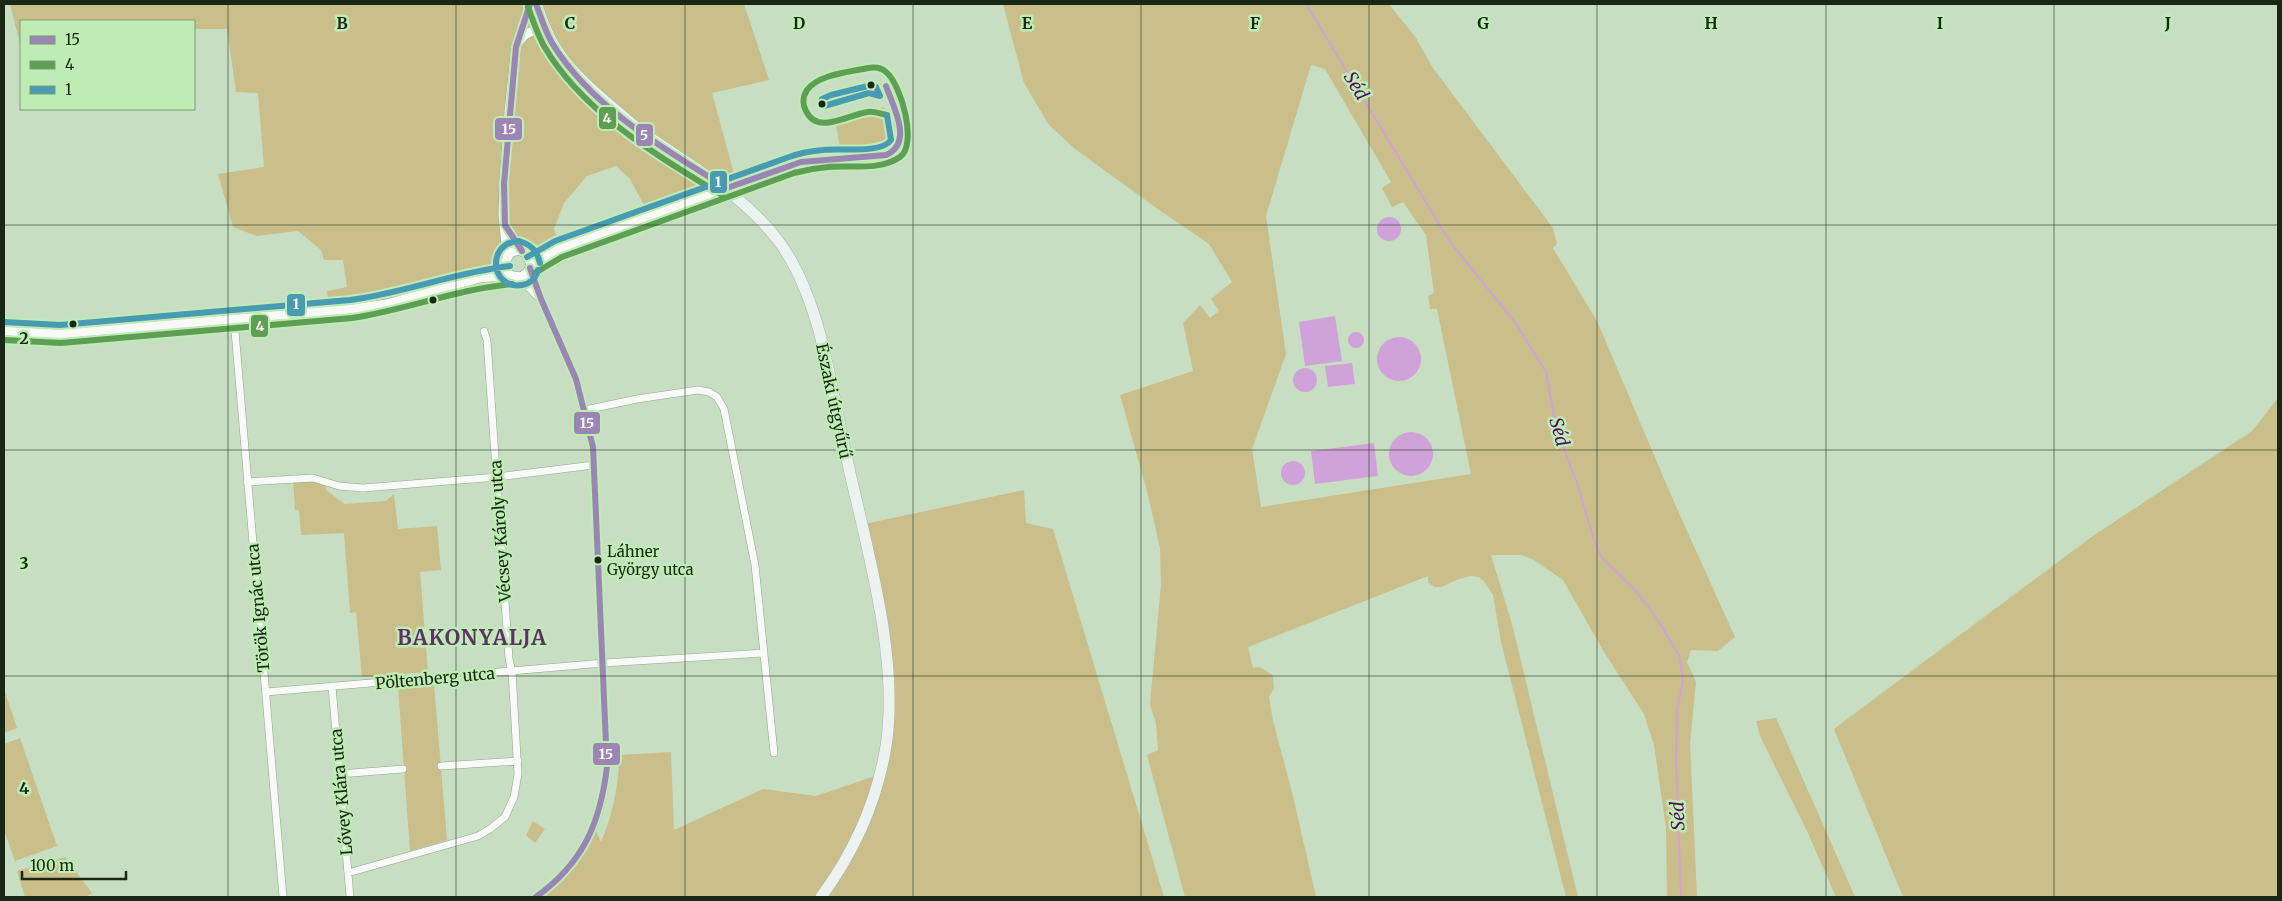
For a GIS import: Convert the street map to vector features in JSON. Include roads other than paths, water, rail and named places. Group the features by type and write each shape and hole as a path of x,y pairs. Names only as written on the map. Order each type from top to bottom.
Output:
{"main road":[{"name":"Északi útgyűrű","path":"536,4 552,41 584,84 639,129 727,188 778,240 797,270 809,297 815,316 867,549 886,654 889,689 888,720 880,775 871,805 851,853 821,897"}],"street":[{"path":"530,4 516,47 504,184 506,270 541,299"},
{"path":"516,47 525,34 530,32 540,31 552,41"},
{"path":"4,332 60,334 386,304 480,278 526,274 531,267 558,250 801,162 886,155 900,144 901,137 893,108"},
{"path":"505,225 525,252 541,299 576,379 585,410 594,465 604,664 607,767 599,814 593,832 577,859 556,882 536,897"},
{"path":"480,278 506,259 512,251 558,250"},
{"name":"Török Ignác utca","path":"234,319 283,897"},
{"name":"Vécsey Károly utca","path":"348,873 469,839 490,830 505,817 511,806 517,785 518,761 512,672 509,659 487,340 484,331"},
{"path":"585,410 637,399 698,390 713,394 720,401 724,409 754,565 774,753"},
{"path":"247,482 313,478 339,486 363,488 496,477 594,465"},
{"name":"Pöltenberg utca","path":"266,692 604,664 764,653"},
{"name":"Lővey Klára utca","path":"332,686 350,897"},
{"path":"441,766 518,761"},
{"path":"339,774 403,769"}],"waterway":[{"name":"Séd","path":"1306,4 1450,242 1514,321 1546,372 1556,428 1577,483 1601,557 1635,590 1654,614 1680,657 1683,681 1677,710 1676,762 1681,897"}],"place":[{"name":"Láhner György utca","path":"598,560"}],"district":[{"name":"BAKONYALJA","path":"472,638"}]}
